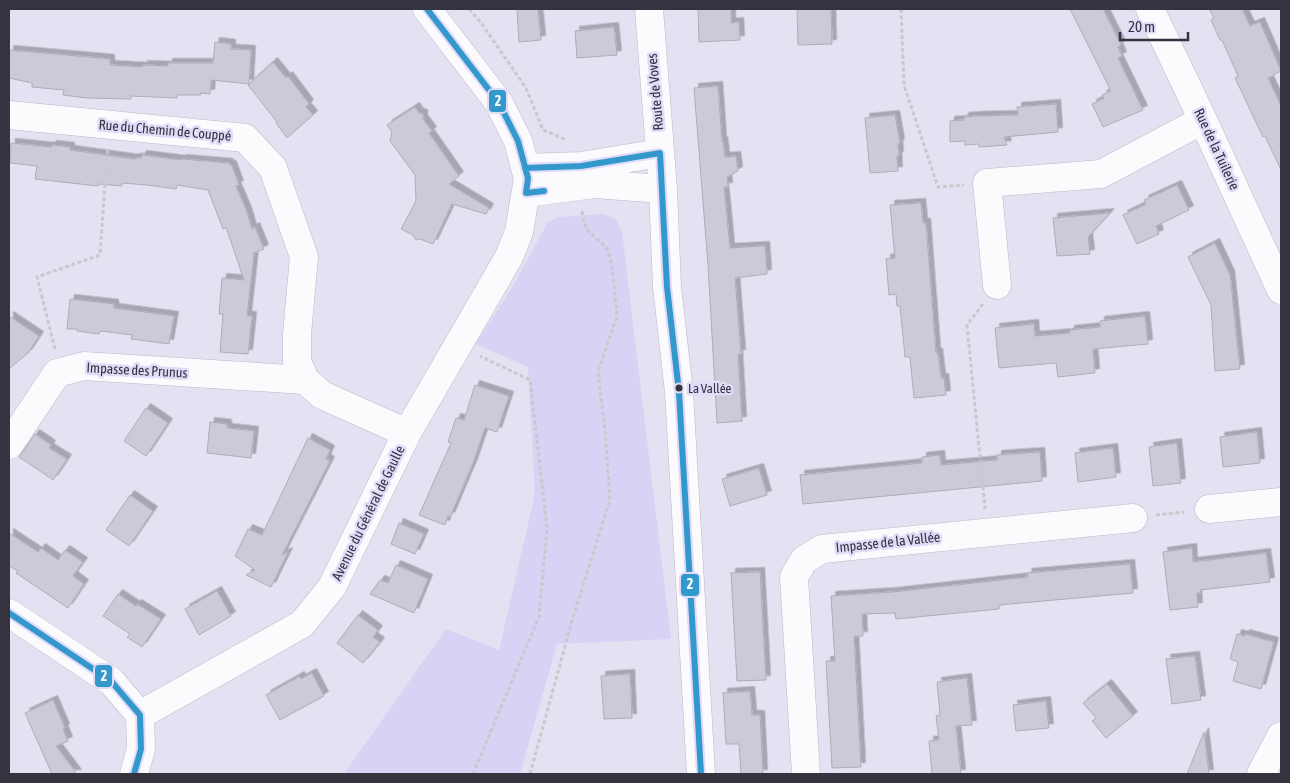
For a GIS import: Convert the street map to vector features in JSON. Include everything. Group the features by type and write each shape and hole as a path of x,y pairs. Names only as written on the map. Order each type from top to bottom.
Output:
{"street":[{"path":"427,9 499,103 518,141 527,180 581,176 660,152"},
{"name":"Route de Voves","path":"649,9 664,188 667,287 679,392 701,774"},
{"name":"Rue de la Tuilerie","path":"1150,9 1281,290"},
{"name":"Rue du Chemin de Couppé","path":"9,115 245,138 272,168 304,257 296,334 297,361 305,380"},
{"path":"997,285 987,183 1101,174 1203,120"},
{"path":"581,176 594,184 664,188"},
{"name":"Avenue du Général de Gaulle","path":"140,716 302,624 332,587 407,432 509,256 519,232 527,180"},
{"name":"Impasse des Prunus","path":"60,372 84,366 305,380"},
{"path":"9,446 57,372 60,372"},
{"path":"305,380 322,395 407,432"},
{"path":"1208,509 1281,502"},
{"name":"Impasse de la Vallée","path":"806,774 794,577 804,560 822,549 1133,518"},
{"path":"9,613 111,681 140,716 141,748 134,774"},
{"path":"1261,774 1281,736"}],"path":[{"path":"470,9 526,88 543,130 577,144 581,176 582,215 586,229 607,248 612,266 617,316 598,372 606,431 610,500 573,617 530,774"},
{"path":"901,9 904,85 938,187 987,183"},
{"path":"60,372 37,277 100,255 106,170"},
{"path":"987,532 967,325 997,285"},
{"path":"456,347 530,380 547,526 539,617 473,774"},
{"path":"1133,518 1208,509"}],"shaded area":[{"path":"603,214 616,219 622,232 671,639 557,644 520,774 344,774 446,629 499,650 535,494 528,367 476,344 514,284 548,222 559,217"}],"building":[{"path":"517,9 538,9 541,40 519,42"},
{"path":"698,9 731,9 731,23 739,22 740,40 699,42"},
{"path":"797,9 831,9 832,44 798,45"},
{"path":"1070,9 1103,9 1121,45 1118,47 1122,56 1118,58 1143,110 1103,127 1092,104 1104,98 1102,95 1111,91"},
{"path":"1209,9 1242,9 1250,26 1260,22 1281,71 1268,78 1281,106 1281,170 1235,78 1238,76 1211,20 1214,18"},
{"path":"614,27 617,55 577,58 575,31"},
{"path":"215,42 231,44 231,49 251,50 249,84 211,80 210,94 177,95 177,98 131,96 131,99 87,98 63,95 64,90 32,87 32,83 9,78 9,50 110,59 110,65 143,67 143,65 168,66 168,63 213,63"},
{"path":"273,62 286,78 288,76 309,104 306,107 313,115 287,138 248,85"},
{"path":"718,86 722,142 725,157 736,156 738,171 727,177 728,187 724,187 730,248 765,246 767,274 735,278 741,354 738,354 742,421 717,423 708,265 694,88"},
{"path":"1056,104 1058,132 1004,137 1007,145 979,147 979,144 965,145 965,141 950,142 950,121 964,120 964,117 1018,115 1017,107"},
{"path":"415,107 419,113 423,114 423,119 432,131 429,133 459,176 449,184 489,208 486,214 452,204 433,244 420,239 416,240 413,235 401,229 416,201 415,175 390,141 392,132 387,125"},
{"path":"895,115 900,143 898,144 899,156 897,156 898,171 870,173 865,118"},
{"path":"11,143 70,147 70,150 135,159 141,158 142,155 228,163 232,166 239,185 236,186 252,229 255,227 264,249 254,253 247,316 252,316 248,354 220,352 223,314 219,314 222,278 244,280 226,227 223,229 208,190 177,185 176,189 122,183 122,186 99,184 98,186 35,179 37,166 10,163"},
{"path":"1177,185 1189,210 1156,226 1159,234 1137,244 1123,215 1146,204 1144,200"},
{"path":"921,203 923,223 926,223 936,353 938,353 941,378 944,378 946,395 914,398 910,357 905,357 900,306 897,306 896,294 889,295 886,259 895,258 890,205"},
{"path":"1110,213 1088,237 1090,254 1057,256 1053,218"},
{"path":"1215,243 1230,275 1240,369 1215,371 1211,305 1188,257"},
{"path":"70,299 114,304 114,308 174,316 169,344 131,339 132,335 101,331 99,334 77,331 77,329 67,329"},
{"path":"9,316 39,336 28,353 9,369"},
{"path":"1145,316 1148,344 1093,349 1095,373 1058,377 1056,363 999,368 995,328 1034,324 1035,336 1070,333 1070,330 1100,327 1100,321"},
{"path":"475,385 509,396 497,432 485,428 473,463 445,525 419,515 451,443 448,442 456,418 464,420"},
{"path":"146,408 168,423 146,456 124,441"},
{"path":"210,422 227,424 227,428 254,431 251,458 207,453"},
{"path":"1257,432 1260,463 1223,467 1220,437"},
{"path":"35,434 51,445 49,448 67,459 53,480 19,457"},
{"path":"308,438 330,450 326,459 330,461 282,555 288,552 271,587 246,575 255,570 235,556 248,529 262,535"},
{"path":"1177,443 1181,483 1153,486 1149,447"},
{"path":"1113,448 1116,477 1078,482 1075,453"},
{"path":"1040,452 1042,481 803,504 800,475 922,463 922,457 940,455 941,465 997,460 997,455"},
{"path":"759,468 767,495 730,506 722,479"},
{"path":"130,495 153,511 129,546 106,530"},
{"path":"399,523 424,534 415,554 391,544"},
{"path":"9,533 38,552 41,548 58,560 65,550 83,562 73,576 84,584 68,608 16,573 18,571 9,566"},
{"path":"1192,548 1193,562 1266,553 1270,582 1200,590 1201,593 1197,593 1198,607 1170,610 1163,552"},
{"path":"1130,564 1133,593 999,605 999,609 896,619 895,613 862,614 863,636 854,636 861,767 832,768 826,661 835,661 831,596 893,592 1028,577 1027,573"},
{"path":"396,565 428,579 414,613 370,594 380,580 388,583"},
{"path":"760,572 766,680 737,681 731,573"},
{"path":"217,591 231,616 199,635 185,609"},
{"path":"118,594 161,619 142,647 127,637 130,634 103,616"},
{"path":"358,615 378,630 373,637 380,642 363,663 337,643"},
{"path":"1237,634 1245,636 1245,634 1274,642 1261,689 1233,681 1238,662 1230,659"},
{"path":"1195,656 1201,700 1172,704 1166,659"},
{"path":"312,673 324,696 280,720 266,695 300,676 301,679"},
{"path":"630,674 632,718 604,719 601,676"},
{"path":"967,678 972,725 956,726 961,774 932,774 929,741 939,740 936,716 940,715 937,682"},
{"path":"1107,684 1133,716 1106,738 1092,721 1096,718 1083,703"},
{"path":"750,691 752,715 760,715 763,774 741,774 739,744 726,744 723,693"},
{"path":"53,700 65,728 63,729 68,741 56,746 77,774 52,774 25,713"},
{"path":"1046,701 1049,728 1016,731 1013,705"},
{"path":"1204,732 1209,774 1187,774"}],"transit line":[{"name":"2","path":"427,9 499,103 518,141 528,178 526,193 544,191"},
{"name":"2","path":"525,168 581,166 660,153 667,287 679,392 701,774"},
{"name":"2","path":"9,613 111,681 140,715 141,749 134,774"}],"place":[{"name":"La Vallée","path":"679,388"}]}
